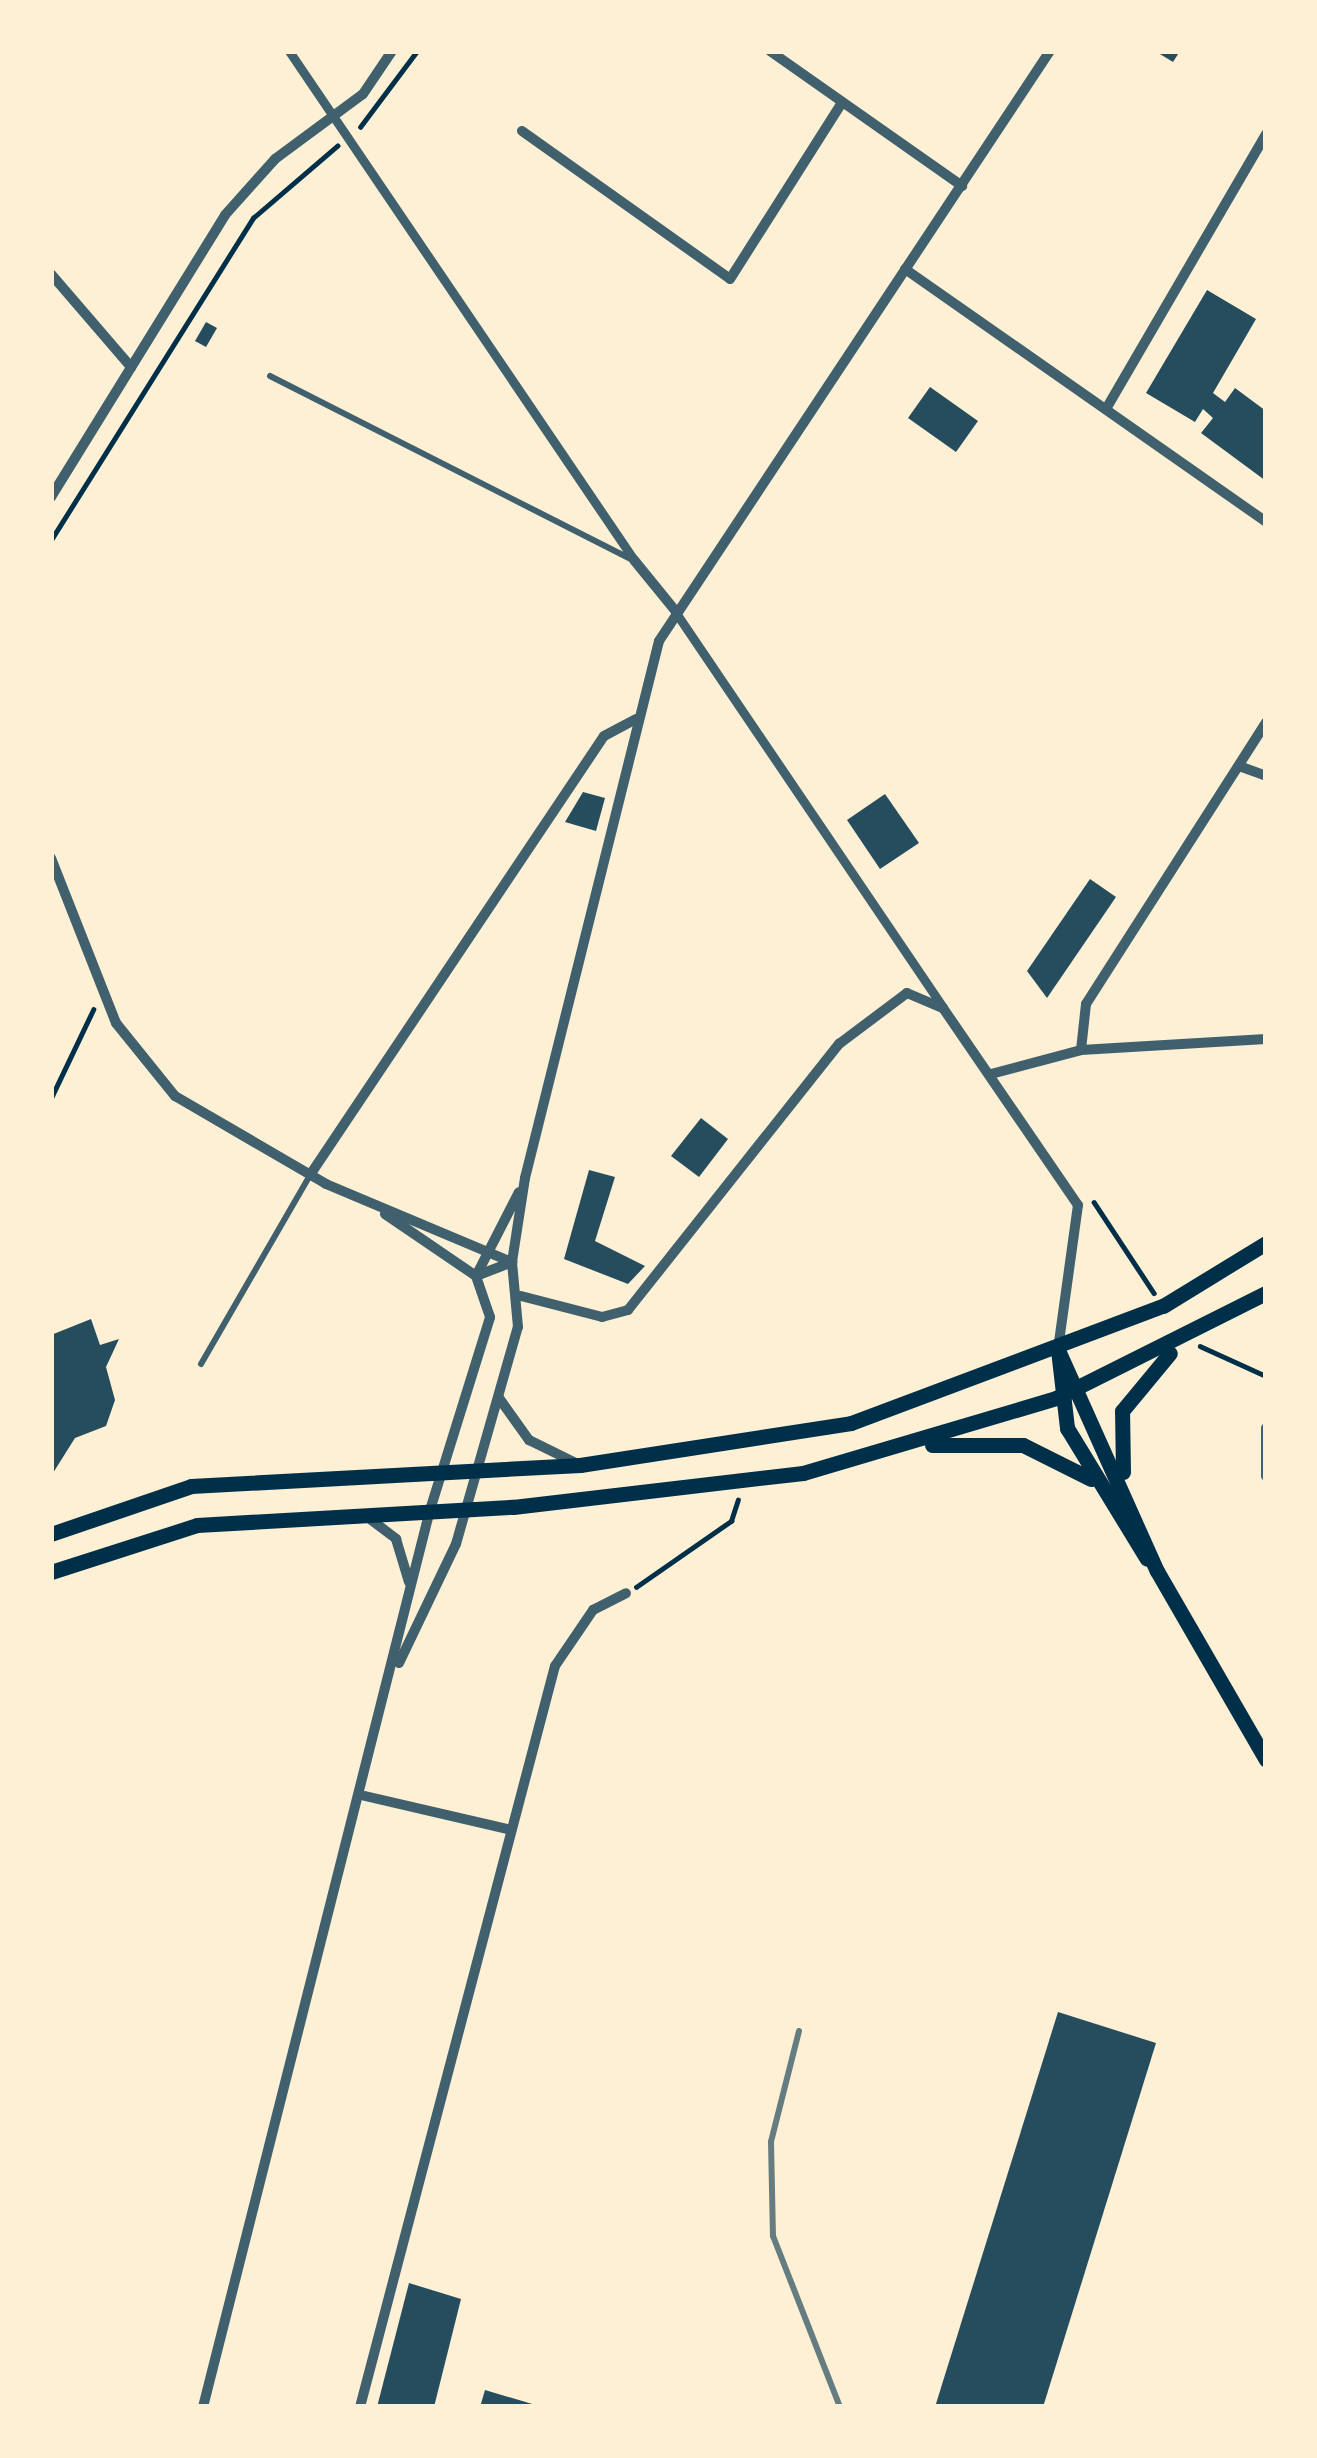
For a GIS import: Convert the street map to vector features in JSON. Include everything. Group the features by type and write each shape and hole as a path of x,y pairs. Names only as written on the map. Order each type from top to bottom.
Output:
{"main road":[{"path":"51,1534 191,1486 441,1468 580,1465 850,1424 1058,1350 1163,1306 1266,1244"},
{"path":"51,1572 197,1526 358,1511 468,1508 736,1483 908,1447 1082,1387 1186,1338 1266,1293"},
{"path":"1133,1510 1122,1411 1186,1338"},
{"path":"1058,1350 1082,1387 1157,1571"},
{"path":"1058,1350 1056,1398 1094,1480 1157,1571 1266,1760"},
{"path":"908,1447 1023,1445 1094,1480"}],"street":[{"path":"289,51 634,560 674,609 1071,1190 1081,1234 1058,1350"},
{"path":"51,497 254,178 334,118 392,51"},
{"path":"770,51 962,186"},
{"path":"400,1663 481,1468 521,1296 512,1262 525,1178 636,719 674,609 1050,51"},
{"path":"522,130 730,279 842,104"},
{"path":"1106,409 1266,134"},
{"path":"905,269 1266,522"},
{"path":"51,274 131,367"},
{"path":"310,1175 604,736 636,719"},
{"path":"1081,1050 1086,1004 1266,722"},
{"path":"1239,766 1266,776"},
{"path":"51,858 64,880 130,1049 175,1096 310,1175 512,1262"},
{"path":"521,1296 602,1317 628,1310 854,1029 907,993 943,1008"},
{"path":"991,1074 1081,1050 1266,1040"},
{"path":"476,1276 525,1178"},
{"path":"203,2407 400,1663 410,1597 441,1468 490,1317 476,1276 375,1206"},
{"path":"476,1276 512,1262"},
{"path":"499,1398 529,1440 580,1465"},
{"path":"1266,1428 1266,1476"},
{"path":"358,1511 396,1539 410,1597"},
{"path":"360,2407 555,1666 593,1610 626,1593"},
{"path":"365,1796 511,1830"}],"lane":[{"path":"270,376 634,560"},
{"path":"201,1364 310,1175"}],"path":[{"path":"51,541 253,218 348,137 417,51"},
{"path":"51,1098 104,988"},
{"path":"626,1593 731,1521 736,1483"}],"building":[{"path":"1155,51 1180,51 1173,62"},
{"path":"1207,290 1256,319 1213,393 1225,402 1235,388 1266,411 1266,481 1201,433 1213,418 1203,409 1195,422 1146,393"},
{"path":"206,322 217,328 206,347 195,341"},
{"path":"930,387 978,421 956,452 908,418"},
{"path":"583,792 605,798 596,831 565,822"},
{"path":"885,794 919,843 880,869 847,820"},
{"path":"1090,879 1116,897 1047,998 1027,971"},
{"path":"701,1118 728,1139 699,1177 671,1156"},
{"path":"589,1170 615,1177 595,1241 645,1266 628,1284 564,1259"},
{"path":"91,1319 100,1345 119,1339 106,1367 115,1400 106,1426 75,1438 53,1473 51,1335"},
{"path":"1058,2012 1156,2043 1043,2407 935,2407"},
{"path":"409,2283 461,2299 434,2407 377,2407"},
{"path":"485,2390 539,2406 539,2407 480,2407"}],"railway":[{"path":"799,2031 771,2142 773,2236 840,2407"}]}
